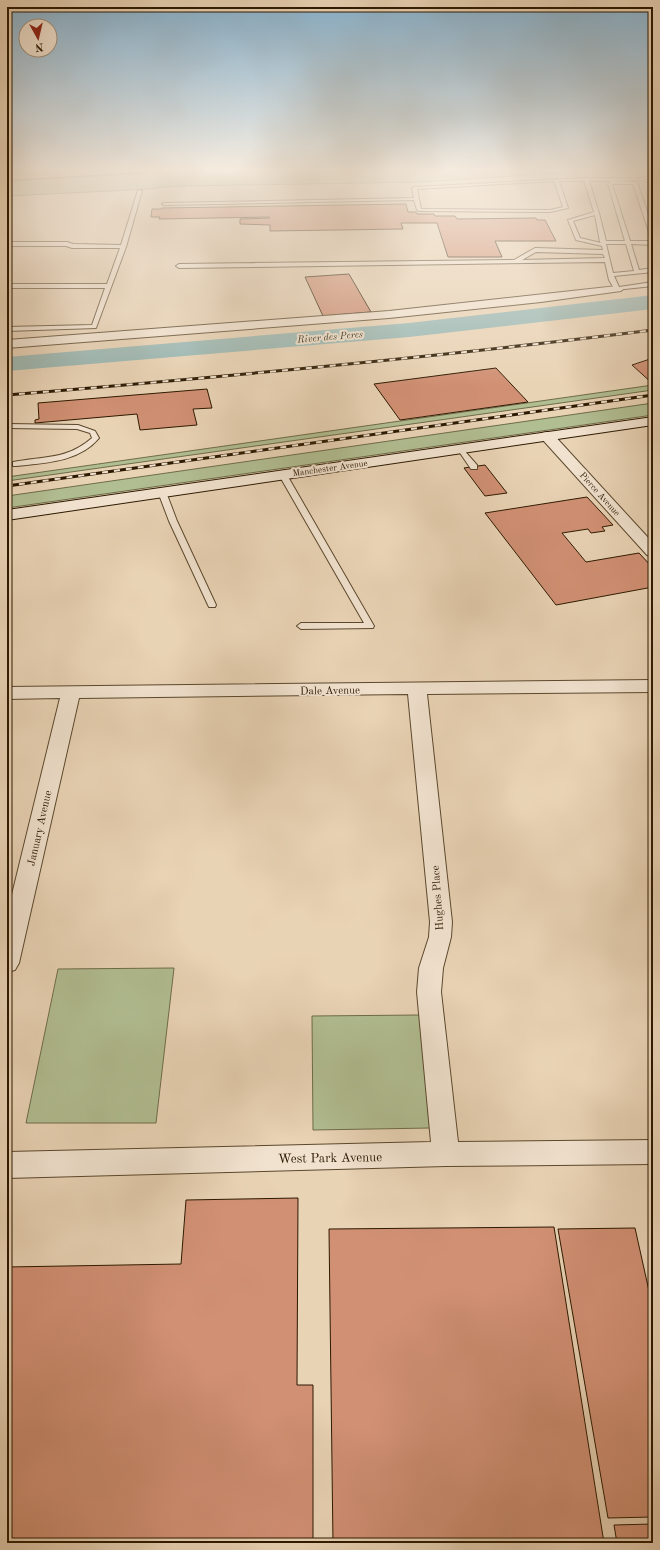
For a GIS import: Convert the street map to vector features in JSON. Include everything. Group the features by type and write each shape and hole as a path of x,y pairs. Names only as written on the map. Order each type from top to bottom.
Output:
{"main road":[{"name":"Manchester Avenue","path":"7,515 653,421"}],"street":[{"path":"7,344 378,316 516,303 617,289"},
{"name":"Pierce Avenue","path":"547,436 653,552"},
{"name":"Dale Avenue","path":"7,693 653,686"},
{"name":"Hughes Place","path":"417,689 441,922 440,937 431,968 429,992 446,1154"},
{"name":"January Avenue","path":"7,964 71,693"},
{"name":"West Park Avenue","path":"7,1165 446,1154 653,1152"}],"lane":[{"path":"7,329 94,327 125,241"},
{"path":"593,241 604,243 653,243"},
{"path":"628,242 637,272"},
{"path":"604,243 611,275 617,289 653,284"},
{"path":"7,244 67,244 72,246 123,247"},
{"path":"515,262 535,250 606,252"},
{"path":"179,266 607,260"},
{"path":"611,275 653,270"},
{"path":"7,286 109,286"},
{"path":"7,426 78,427 93,432 96,438 88,446 72,455 16,464"},
{"path":"460,449 474,466"},
{"path":"283,475 370,626 301,626"},
{"path":"162,492 173,521 212,605"}],"green space":[{"path":"653,385 653,390 7,481 7,477"},
{"path":"653,403 653,415 7,508 7,496"},
{"path":"174,968 156,1123 26,1123 58,969"},
{"path":"420,1015 430,1128 313,1130 312,1016"}],"building":[{"path":"443,241 495,241 502,257 448,257"},
{"path":"349,274 371,312 323,316 305,277"},
{"path":"653,358 653,384 632,365"},
{"path":"496,368 528,402 400,420 374,384"},
{"path":"207,389 212,408 193,409 197,425 140,430 137,414 35,423 35,420 39,419 38,403"},
{"path":"485,465 507,493 485,496 464,468"},
{"path":"587,497 613,525 602,527 605,531 591,533 588,529 562,533 586,562 639,553 653,568 653,587 556,605 485,513"},
{"path":"298,1198 297,1385 313,1385 313,1543 7,1543 7,1267 181,1264 186,1200"},
{"path":"554,1227 604,1543 333,1543 329,1229"},
{"path":"635,1228 653,1309 653,1517 608,1518 558,1229"},
{"path":"653,1524 653,1543 617,1543 614,1525"}],"waterway":[{"name":"River des Peres","path":"7,364 409,330 653,302"}],"railway":[{"path":"7,395 330,366 653,330"},
{"path":"7,486 653,395"}]}
